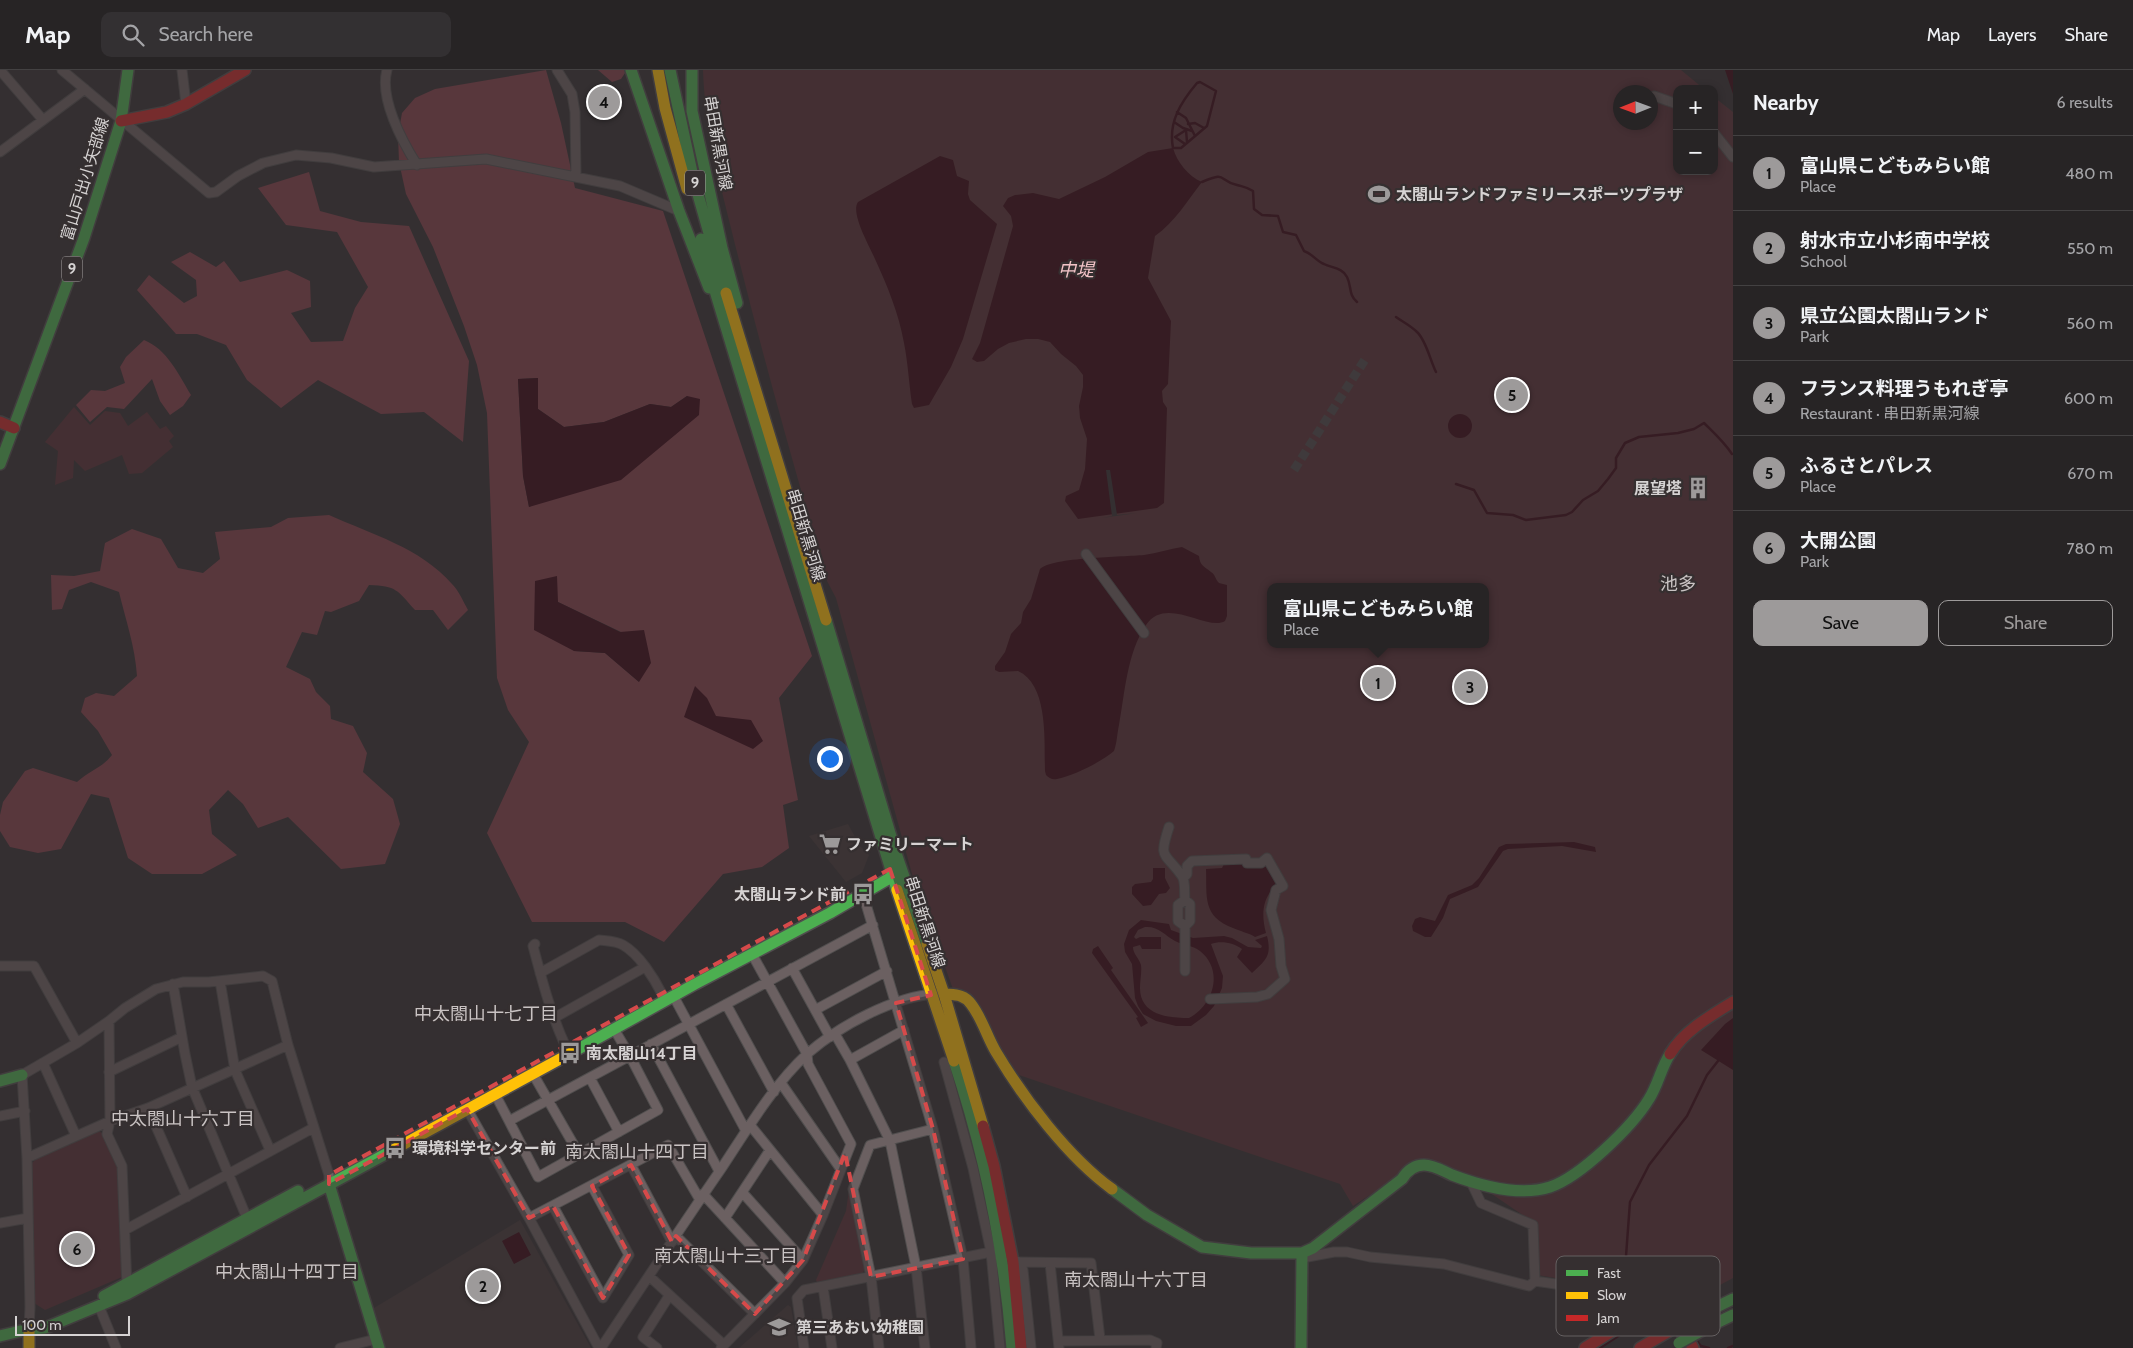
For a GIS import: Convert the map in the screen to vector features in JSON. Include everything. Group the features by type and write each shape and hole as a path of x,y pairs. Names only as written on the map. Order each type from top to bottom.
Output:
{"main road":[{"name":"富山戸出小矢部線","path":"0,464 84,238 121,121 128,70"},
{"path":"121,121 167,112 186,104 245,70"},
{"name":"串田新黒河線","path":"632,70 679,211 738,368 896,870 944,994 994,1166 1015,1262 1022,1348"},
{"name":"9","path":"658,70 667,117 721,292"},
{"name":"9","path":"670,70 693,178 721,292"},
{"name":"串田新黒河線","path":"692,70 692,111 722,248 785,482 931,994 968,1103 985,1168 1007,1290 1012,1348"},
{"name":"串田新黒河線","path":"721,292 738,368"},
{"name":"串田新黒河線","path":"721,292 785,482"},
{"path":"0,422 14,428"},
{"path":"0,1336 29,1329 45,1328 99,1306 662,994 863,894 896,870"},
{"path":"329,1179 533,1074 752,954 775,938 896,870"},
{"path":"944,994 960,994 971,1004 996,1052 1038,1113 1066,1146 1105,1184 1147,1215 1202,1247 1231,1252 1302,1256 1402,1179 1408,1170 1424,1165 1471,1182 1510,1190 1530,1191 1550,1188 1568,1179 1639,1114 1650,1098 1667,1057 1677,1044 1733,1002"},
{"path":"0,1081 22,1075"},
{"path":"329,1179 377,1343"},
{"path":"1301,1348 1302,1256"},
{"path":"29,1329 43,1320 127,1289"},
{"path":"1720,1305 1733,1299"},
{"path":"1720,1321 1733,1315"},
{"path":"29,1329 30,1348"},
{"path":"1586,1348 1605,1336"},
{"path":"1640,1348 1661,1336"},
{"path":"1687,1336 1693,1348"},
{"path":"1675,1345 1692,1336"}],"street":[{"path":"0,70 43,120"},
{"path":"62,70 208,193 216,192 238,176 263,164 296,155 331,158 374,167 486,159 620,186 679,211"},
{"path":"182,70 186,104"},
{"path":"387,70 387,94 400,137 417,165"},
{"path":"557,70 572,94 575,112 576,176"},
{"path":"0,152 84,89"},
{"path":"1658,97 1673,103"},
{"path":"1718,138 1733,157"},
{"path":"1086,554 1144,632"},
{"path":"1169,827 1162,848 1165,857 1183,878 1185,900 1190,904 1190,921 1184,926 1185,971"},
{"path":"1183,878 1187,874 1187,866 1192,861 1246,859 1246,863 1261,862 1267,858 1283,886 1276,890 1271,910 1279,939 1281,966 1285,979 1268,994 1257,997 1210,999"},
{"path":"863,894 933,1129 963,1259 971,1348"},
{"path":"509,1121 873,925"},
{"path":"540,972 600,940 623,945 645,967 662,994"},
{"path":"535,944 533,946 540,972 554,1018 566,1047"},
{"path":"649,1276 722,1346 785,1283 803,1260 851,1144 808,1064 807,1054 752,954"},
{"path":"0,966 34,966 77,1043"},
{"path":"554,1018 645,967"},
{"path":"792,968 815,1010 850,1060 890,1141 916,1268 925,1348"},
{"path":"815,1010 887,971"},
{"path":"29,1329 27,1158 22,1075 77,1043 144,995 156,989 183,982 220,981 263,976 272,981 288,1045 329,1179"},
{"path":"220,981 235,1070 270,1150"},
{"path":"173,984 192,1087 249,1223"},
{"path":"466,1109 529,1218 600,1348 748,1128 781,1083 807,1054 862,1017 896,1003 931,994 944,994"},
{"path":"674,997 748,1128 770,1150 823,1215"},
{"path":"726,1004 774,1092"},
{"path":"109,1021 110,1121 107,1134 122,1166 127,1289"},
{"path":"494,1094 538,1176 579,1154 658,1110 614,1029"},
{"path":"850,1060 904,1030"},
{"path":"109,1072 182,1036"},
{"path":"651,1044 719,1171"},
{"path":"27,1158 110,1121 148,1108 288,1045"},
{"path":"944,1062 973,1168 991,1252 1000,1348"},
{"path":"42,1063 76,1136"},
{"path":"533,1074 579,1154"},
{"path":"590,1078 619,1132"},
{"path":"781,1083 840,1168"},
{"path":"148,1108 187,1197"},
{"path":"0,1116 25,1111"},
{"path":"125,1230 313,1128"},
{"path":"880,1348 871,1277 853,1190 870,1145 933,1129"},
{"path":"529,1218 668,1144 702,1197 725,1218 785,1283"},
{"path":"725,1218 770,1150"},
{"path":"631,1165 674,1239 755,1314"},
{"path":"1471,1182 1481,1203 1533,1225 1535,1281"},
{"path":"553,1206 603,1298 629,1254 592,1186"},
{"path":"742,1192 803,1260"},
{"path":"0,1223 28,1218"},
{"path":"804,1348 797,1298 804,1290 991,1252"},
{"path":"1302,1256 1347,1252 1370,1257 1444,1264 1529,1286 1535,1281 1556,1284"},
{"path":"1015,1262 1091,1263 1100,1339"},
{"path":"1015,1262 1023,1270 1031,1348"},
{"path":"1050,1263 1059,1344 1100,1339 1150,1340 1157,1343 1156,1348"},
{"path":"823,1287 832,1348"},
{"path":"657,1348 643,1337 669,1296"},
{"path":"99,1306 116,1348"},
{"path":"340,1348 377,1343"}],"highlighted area":[{"path":"890,869 931,995 896,1003 933,1129 963,1259 871,1277 845,1153 803,1260 755,1314 676,1236 672,1242 631,1165 592,1186 629,1255 603,1298 553,1206 529,1218 467,1109 329,1184 329,1175"}],"shaded area":[{"path":"546,70 561,123 575,188 663,211 812,656 779,698 798,800 783,805 789,848 762,867 723,874 664,942 625,922 532,922 487,833 529,742 508,710 497,678 487,413 477,365 433,247 406,194 399,162 398,135 402,113 415,98 435,89","holes":["538,378 538,409 564,427 604,422 650,404 671,407 687,396 699,414 671,438 529,507 523,476 518,379","535,581 558,602 621,632 639,682 605,653 574,651"]},
{"path":"598,70 627,70 621,79 612,82"},
{"path":"703,70 1681,70 1699,85 1673,85 1673,175 1718,175 1718,100 1733,112 1733,1278 1720,1285 1720,1256 1556,1256 1556,1278 1537,1275 1536,1224 1480,1186 1428,1160 1408,1170 1353,1206 1340,1184 1019,1075 999,1049 975,1001 963,989 953,989 914,881 836,598 827,581 792,459 738,256 711,141 704,94"},
{"path":"309,172 320,211 361,222 409,226 469,361 463,442 424,412 381,414 318,380 281,408 247,380 226,345 197,334 176,334 137,290 149,275 184,303 197,296 196,280 171,262 190,252 216,267 224,261 240,282 287,270 310,281 311,307 291,313 311,342 343,341 355,308 368,287 337,232 286,225 258,188"},
{"path":"144,340 166,356 191,395 183,406 170,415 160,401 152,379 124,409 107,407 90,422 76,405 91,390 105,391 125,383 120,367 126,357"},
{"path":"74,407 90,425 105,411 120,413 128,426 147,412 160,429 166,426 174,436 169,441 173,447 142,473 129,474 122,455 85,471 74,460 73,478 55,485 58,451 45,442"},
{"path":"329,515 395,543 426,561 440,571 454,587 468,610 448,630 433,610 415,610 396,590 369,585 359,601 331,612 325,611 317,635 302,632 286,667 310,679 316,692 330,706 331,719 353,726 367,753 363,772 393,799 400,824 385,864 341,869 288,817 258,828 243,804 228,790 209,810 212,834 237,855 202,874 152,874 128,858 109,798 91,794 61,849 38,853 10,847 0,831 0,815 3,802 25,771 33,768 77,782 104,763 112,755 98,731 81,712 85,698 96,693 114,696 137,676 132,644 119,592 91,582 69,590 62,609 52,610 51,575 74,576 100,571 105,543 132,529 161,539 178,568 203,573 220,559 215,532 271,527 288,518"},
{"path":"848,824 860,846 869,855 862,873 846,882 809,836"},
{"path":"99,1131 103,1134 119,1169 122,1277 45,1310 34,1303 31,1164 36,1159"},
{"path":"849,1190 865,1270 862,1273 817,1282 816,1280 846,1211"},
{"path":"520,1220 591,1348 386,1348 374,1308"},
{"name":"第三あおい幼稚園","path":"788,1305 791,1307 798,1348 739,1348"}],"water":[{"path":"1725,70 1733,70 1733,94"},
{"name":"中堤","path":"1173,148 1184,168 1202,182 1175,218 1155,236 1148,278 1171,321 1168,384 1162,391 1163,402 1167,408 1164,503 1157,508 1078,519 1065,501 1066,496 1079,490 1085,469 1087,439 1080,418 1079,406 1083,387 1083,375 1050,342 1038,339 1026,339 1009,343 998,349 984,361 977,362 972,359 980,343 1013,226 1011,216 1003,206 1008,198 1015,195 1033,193 1059,199 1105,177 1148,152"},
{"path":"940,156 953,160 957,176 969,181 968,194 970,200 997,224 963,339 951,367 929,405 914,408 899,321 884,279 862,230 856,207 858,202"},
{"path":"538,378 538,409 564,427 604,422 650,404 671,407 687,396 700,399 699,415 621,480 529,507 523,476 518,379"},
{"path":"1460,414 1465,415 1471,421 1471,431 1465,437 1460,438 1455,437 1449,431 1448,426 1449,421 1455,415"},
{"path":"1182,547 1199,556 1201,564 1213,574 1219,583 1227,585 1227,616 1225,621 1218,623 1208,622 1175,613 1164,613 1154,617 1146,625 1140,636 1131,660 1114,751 1102,760 1079,772 1057,779 1049,778 1045,771 1043,715 1035,688 1028,678 1018,671 999,672 995,670 995,666 1005,652 1011,634 1021,623 1023,612 1031,599 1040,569 1058,562 1144,555"},
{"path":"557,576 558,602 620,632 644,630 651,663 639,682 605,653 574,651 534,630 535,581"},
{"path":"695,686 707,698 716,716 751,720 763,741 753,749 684,717"},
{"path":"1574,842 1595,847 1596,852 1562,846 1508,849 1503,851 1478,887 1450,899 1443,918 1431,937 1425,937 1413,931 1412,926 1415,919 1420,917 1435,921 1448,895 1472,885 1479,878 1499,847 1506,844"},
{"path":"1224,864 1244,864 1245,868 1259,868 1267,865 1278,884 1269,894 1264,906 1263,913 1266,933 1255,937 1235,929 1216,918 1211,911 1207,897 1206,869 1222,868"},
{"path":"1153,868 1165,868 1165,878 1170,888 1166,893 1159,894 1151,905 1143,906 1132,894 1132,887 1135,884 1151,882 1153,879"},
{"path":"1141,920 1169,924 1171,930 1193,938 1224,936 1232,938 1248,947 1261,948 1262,946 1255,940 1267,936 1269,948 1267,957 1252,973 1237,957 1242,949 1227,943 1211,944 1223,976 1222,988 1214,1006 1206,1015 1191,1026 1176,1026 1156,1021 1143,1014 1138,1006 1135,998 1132,964 1125,952 1124,944 1129,930","holes":["1150,927 1158,929 1178,943 1200,951 1212,968 1214,977 1210,996 1205,1005 1189,1018 1164,1016 1157,1013 1150,1009 1141,997 1141,965 1133,947 1140,945 1142,949 1161,949 1161,937 1140,937 1136,939 1134,937 1138,930"]},
{"path":"1098,946 1113,968 1111,970 1148,1023 1141,1027 1136,1018 1138,1017 1092,953 1093,949"},
{"path":"1733,1018 1733,1070 1701,1050"},
{"path":"519,1232 531,1255 514,1264 502,1241"}],"pier":[{"path":"1106,470 1110,470 1117,515 1137,513 1102,518 1112,516"}],"waterway":[{"path":"1200,82 1216,91 1207,126 1181,148 1173,148 1172,130 1177,113 1191,90 1200,82"},
{"path":"1177,112 1186,118 1195,136"},
{"path":"1174,122 1192,131"},
{"path":"1188,124 1195,123 1204,128"},
{"path":"1185,144 1175,137 1186,130 1187,142"},
{"path":"1202,182 1219,177 1253,191 1254,209 1262,215 1278,216 1283,232 1296,235 1304,251 1321,263 1343,272 1348,281 1352,296 1357,302"},
{"path":"1396,317 1420,336 1436,372"},
{"path":"1456,484 1474,490 1487,513 1513,515 1526,520 1566,515 1572,512 1583,500 1598,491 1608,479 1616,468 1616,458 1625,443 1639,437 1678,433 1694,429 1704,423 1732,454"},
{"path":"1626,1256 1630,1202 1649,1165 1687,1116 1707,1075 1718,1061"},
{"path":"1600,1348 1618,1336"},
{"path":"1696,1340 1701,1346 1709,1348"},
{"path":"1728,1348 1733,1346"}],"tunnel":[{"path":"1294,470 1366,358"}],"traffic: fast":[{"path":"0,464 84,238 121,121 128,70"},
{"path":"631,70 679,211 709,288"},
{"path":"670,70 693,177 726,293"},
{"path":"692,70 692,111 722,248 737,303"},
{"path":"701,239 715,291"},
{"path":"715,291 897,890"},
{"path":"826,620 896,853 927,944"},
{"path":"571,1053 695,984 830,913 900,872"},
{"path":"1112,1189 1147,1215 1202,1247 1251,1253 1302,1253 1313,1248 1417,1166 1431,1166 1475,1183 1500,1189 1538,1190 1562,1181 1590,1162 1631,1123 1652,1094 1670,1054"},
{"path":"954,1061 975,1131 992,1203 1004,1275 1012,1348"},
{"path":"0,1081 22,1075"},
{"path":"0,1336 29,1329 45,1328 127,1294 393,1150"},
{"path":"329,1184 379,1348"},
{"path":"104,1296 298,1191"},
{"path":"1301,1348 1302,1253"},
{"path":"1720,1305 1733,1299"},
{"path":"1720,1321 1733,1315"},
{"path":"1679,1343 1692,1336"}],"traffic: slow":[{"path":"658,70 665,108 687,189"},
{"path":"726,293 826,620"},
{"path":"897,890 954,1061"},
{"path":"927,944 944,994 983,1126"},
{"path":"944,994 965,998 975,1009 996,1052 1033,1108 1079,1161 1112,1189"},
{"path":"393,1150 571,1053"},
{"path":"29,1329 29,1348"}],"traffic: jam":[{"path":"121,121 167,112 186,104 245,70"},
{"path":"0,422 14,428"},
{"path":"1670,1054 1690,1031 1733,1002"},
{"path":"983,1126 994,1166 1013,1262 1021,1348"},
{"path":"1585,1348 1604,1336"},
{"path":"1640,1348 1661,1336"},
{"path":"1687,1336 1693,1348"}],"place":[{"name":"フランス料理うもれぎ亭","path":"604,102"},
{"name":"太閤山ランドファミリースポーツプラザ","path":"1379,194"},
{"name":"ふるさとパレス","path":"1512,395"},
{"name":"展望塔","path":"1698,488"},
{"name":"富山県こどもみらい館","path":"1378,683"},
{"name":"県立公園太閤山ランド","path":"1470,687"},
{"name":"ファミリーマート","path":"830,844"},
{"name":"太閤山ランド前","path":"863,894"},
{"name":"南太閤山14丁目","path":"570,1053"},
{"name":"環境科学センター前","path":"395,1148"},
{"name":"大開公園","path":"77,1249"},
{"name":"射水市立小杉南中学校","path":"483,1286"},
{"name":"第三あおい幼稚園","path":"779,1327"}],"district":[{"name":"池多","path":"1678,584"},
{"name":"中太閤山十七丁目","path":"486,1014"},
{"name":"中太閤山十六丁目","path":"183,1119"},
{"name":"南太閤山十四丁目","path":"637,1152"},
{"name":"南太閤山十三丁目","path":"726,1256"},
{"name":"中太閤山十四丁目","path":"287,1272"},
{"name":"南太閤山十六丁目","path":"1136,1280"}]}
